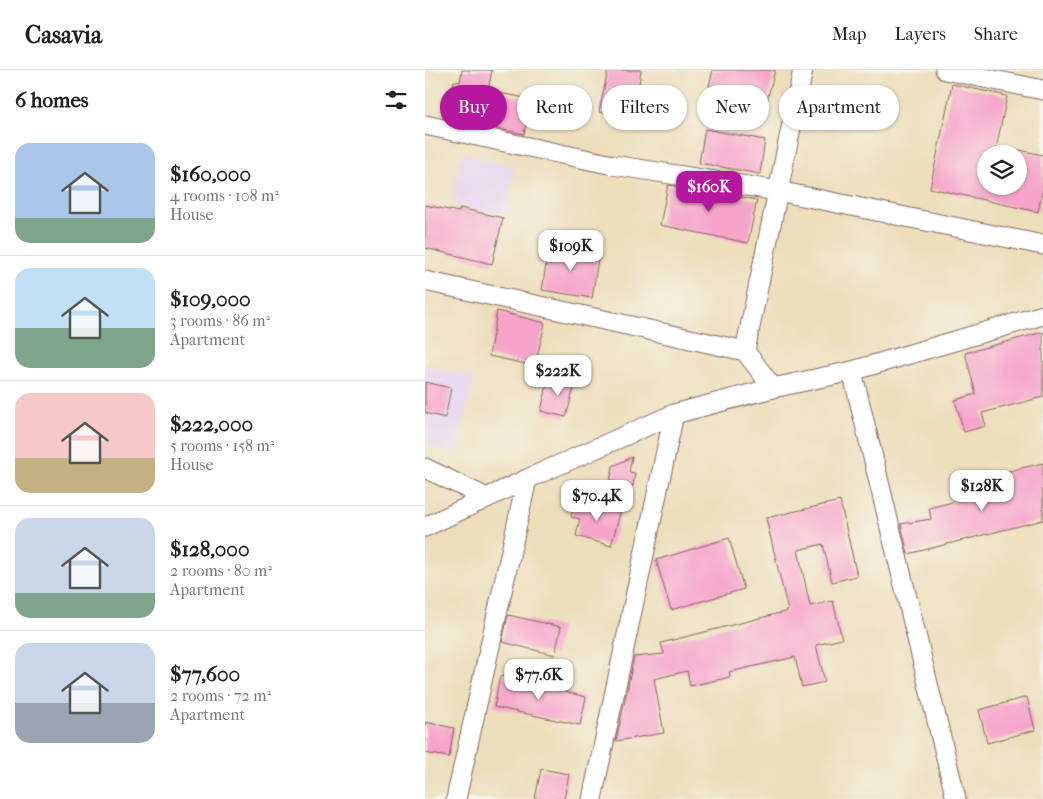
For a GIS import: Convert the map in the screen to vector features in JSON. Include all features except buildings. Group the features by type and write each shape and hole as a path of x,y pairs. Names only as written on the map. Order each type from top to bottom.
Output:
{"street":[{"path":"745,351 803,70"},
{"path":"945,70 1043,90"},
{"path":"425,125 613,165 778,191 1043,245"},
{"path":"425,280 745,351 773,388"},
{"path":"425,528 527,479 674,414 773,388 852,371 1043,315"},
{"path":"852,371 956,799"},
{"path":"592,799 674,414"},
{"path":"425,468 487,498"},
{"path":"456,799 527,479"}],"shaded area":[{"path":"461,153 515,167 507,216 453,204"},
{"path":"425,365 475,377 456,455 425,445"}]}
